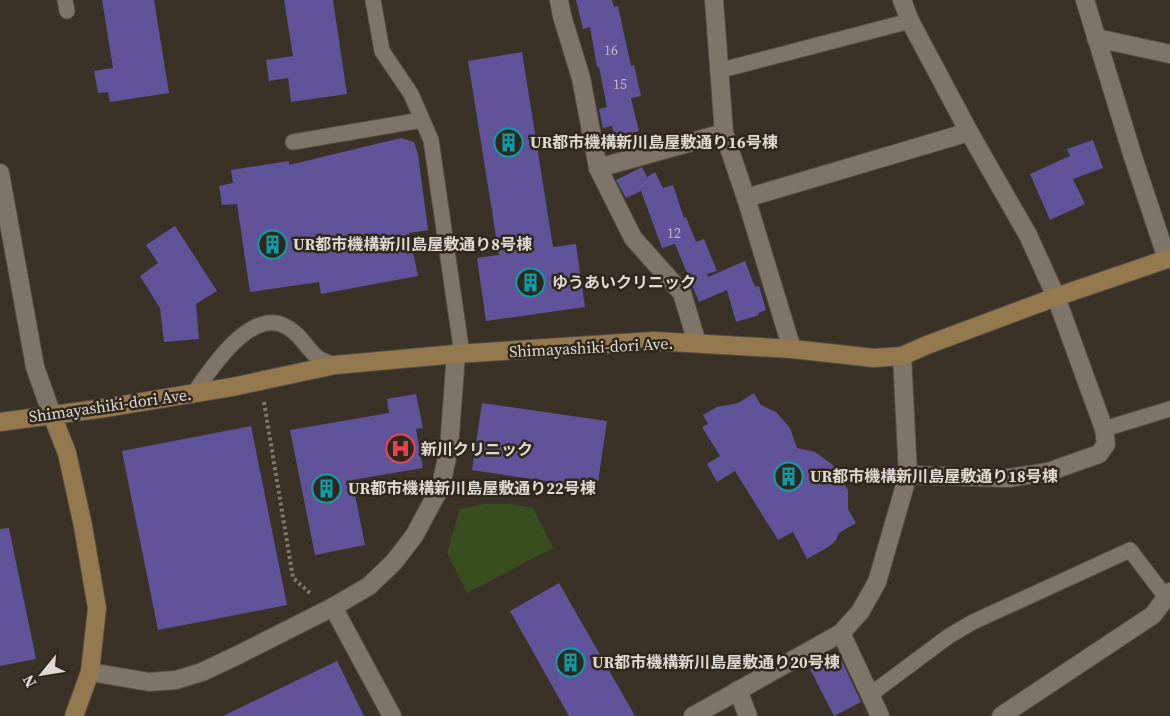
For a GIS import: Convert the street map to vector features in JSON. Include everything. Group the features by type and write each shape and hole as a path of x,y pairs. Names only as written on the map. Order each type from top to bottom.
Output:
{"street":[{"path":"559,0 581,78 598,168 633,238 682,293 697,343"},
{"path":"714,0 724,133 747,198 792,349"},
{"path":"902,0 910,21 969,132 1028,235 1056,297 1104,429 1106,444 1099,454 1048,472 1009,478 908,475"},
{"path":"1085,0 1168,258"},
{"path":"1096,38 1170,54"},
{"path":"747,198 969,132"},
{"path":"598,168 724,133"},
{"path":"0,173 3,208 35,367 67,453 83,526 97,608 90,672 74,716"},
{"name":"Shimayashiki-dori Ave.","path":"0,422 194,393 335,365 459,354 654,341 792,349 874,358 902,356 1056,297 1168,258"},
{"path":"90,672 149,682 176,680 202,672 331,608 369,586 394,562 414,536 441,486 449,448 459,354"},
{"path":"693,716 841,633 860,612 877,582 908,475 902,356"},
{"path":"1001,716 1153,615 1168,594"},
{"path":"331,608 392,716"},
{"path":"841,633 880,716"},
{"path":"738,690 748,716"}],"lane":[{"path":"373,0 382,51 411,94 431,140 459,354"},
{"path":"718,71 910,21"},
{"path":"293,142 422,120"},
{"path":"194,393 233,342 268,323 285,326 302,337 320,359 335,365"},
{"path":"1104,429 1170,408"},
{"path":"871,694 949,636 973,622 1130,550 1168,594"}],"path":[{"path":"260,381 293,578 331,608"}],"green space":[{"path":"483,504 509,504 533,508 553,548 467,593 447,553 460,509"}],"building":[{"path":"102,0 154,0 169,93 110,102 108,92 98,93 94,71 113,68"},
{"path":"284,0 333,0 347,94 291,102 288,78 269,81 266,60 293,56"},
{"path":"576,0 612,0 614,7 618,6 631,66 634,65 641,96 631,98 639,131 614,137 612,126 603,128 599,109 607,107 599,67 597,67 590,27 583,29"},
{"path":"522,52 553,247 576,244 585,307 486,321 477,258 499,255 468,61"},
{"path":"401,138 414,142 418,154 428,230 409,233 418,276 321,294 319,282 250,292 237,204 222,205 219,186 233,183 231,170 289,161 289,165"},
{"path":"1093,140 1103,168 1073,179 1085,204 1050,220 1030,174 1070,156 1067,149"},
{"path":"642,167 647,177 655,172 663,188 673,185 684,218 686,217 696,242 704,239 717,271 707,274 708,277 745,261 755,287 759,286 766,310 758,313 759,315 736,322 727,290 699,302 675,244 662,248 641,191 626,198 616,180"},
{"path":"175,226 217,291 196,304 199,339 164,342 160,308 140,276 158,263 146,245"},
{"name":"UR都市機構新川島屋敷通り18号棟","path":"754,393 761,405 776,412 790,428 797,448 815,452 833,465 848,490 848,509 856,523 839,533 830,546 807,559 793,532 778,540 735,471 717,482 707,464 720,456 702,427 708,424 703,415 717,407 738,403"},
{"path":"416,394 423,428 416,429 423,468 352,480 365,545 315,555 290,430 389,413 387,399"},
{"path":"482,403 607,421 597,489 472,470"},
{"path":"251,426 287,605 158,630 122,451"},
{"path":"9,528 36,659 0,666 0,529"},
{"name":"UR都市機構新川島屋敷通り20号棟","path":"559,583 635,716 569,716 510,611"},
{"path":"839,655 861,702 834,716 810,669"},
{"path":"337,661 364,716 223,716"}],"place":[{"name":"UR都市機構新川島屋敷通り16号棟","path":"509,142"},
{"name":"UR都市機構新川島屋敷通り8号棟","path":"272,244"},
{"name":"ゆうあいクリニック","path":"531,282"},
{"name":"新川クリニック","path":"400,449"},
{"name":"UR都市機構新川島屋敷通り18号棟","path":"789,476"},
{"name":"UR都市機構新川島屋敷通り22号棟","path":"327,488"},
{"name":"UR都市機構新川島屋敷通り20号棟","path":"571,662"}]}
